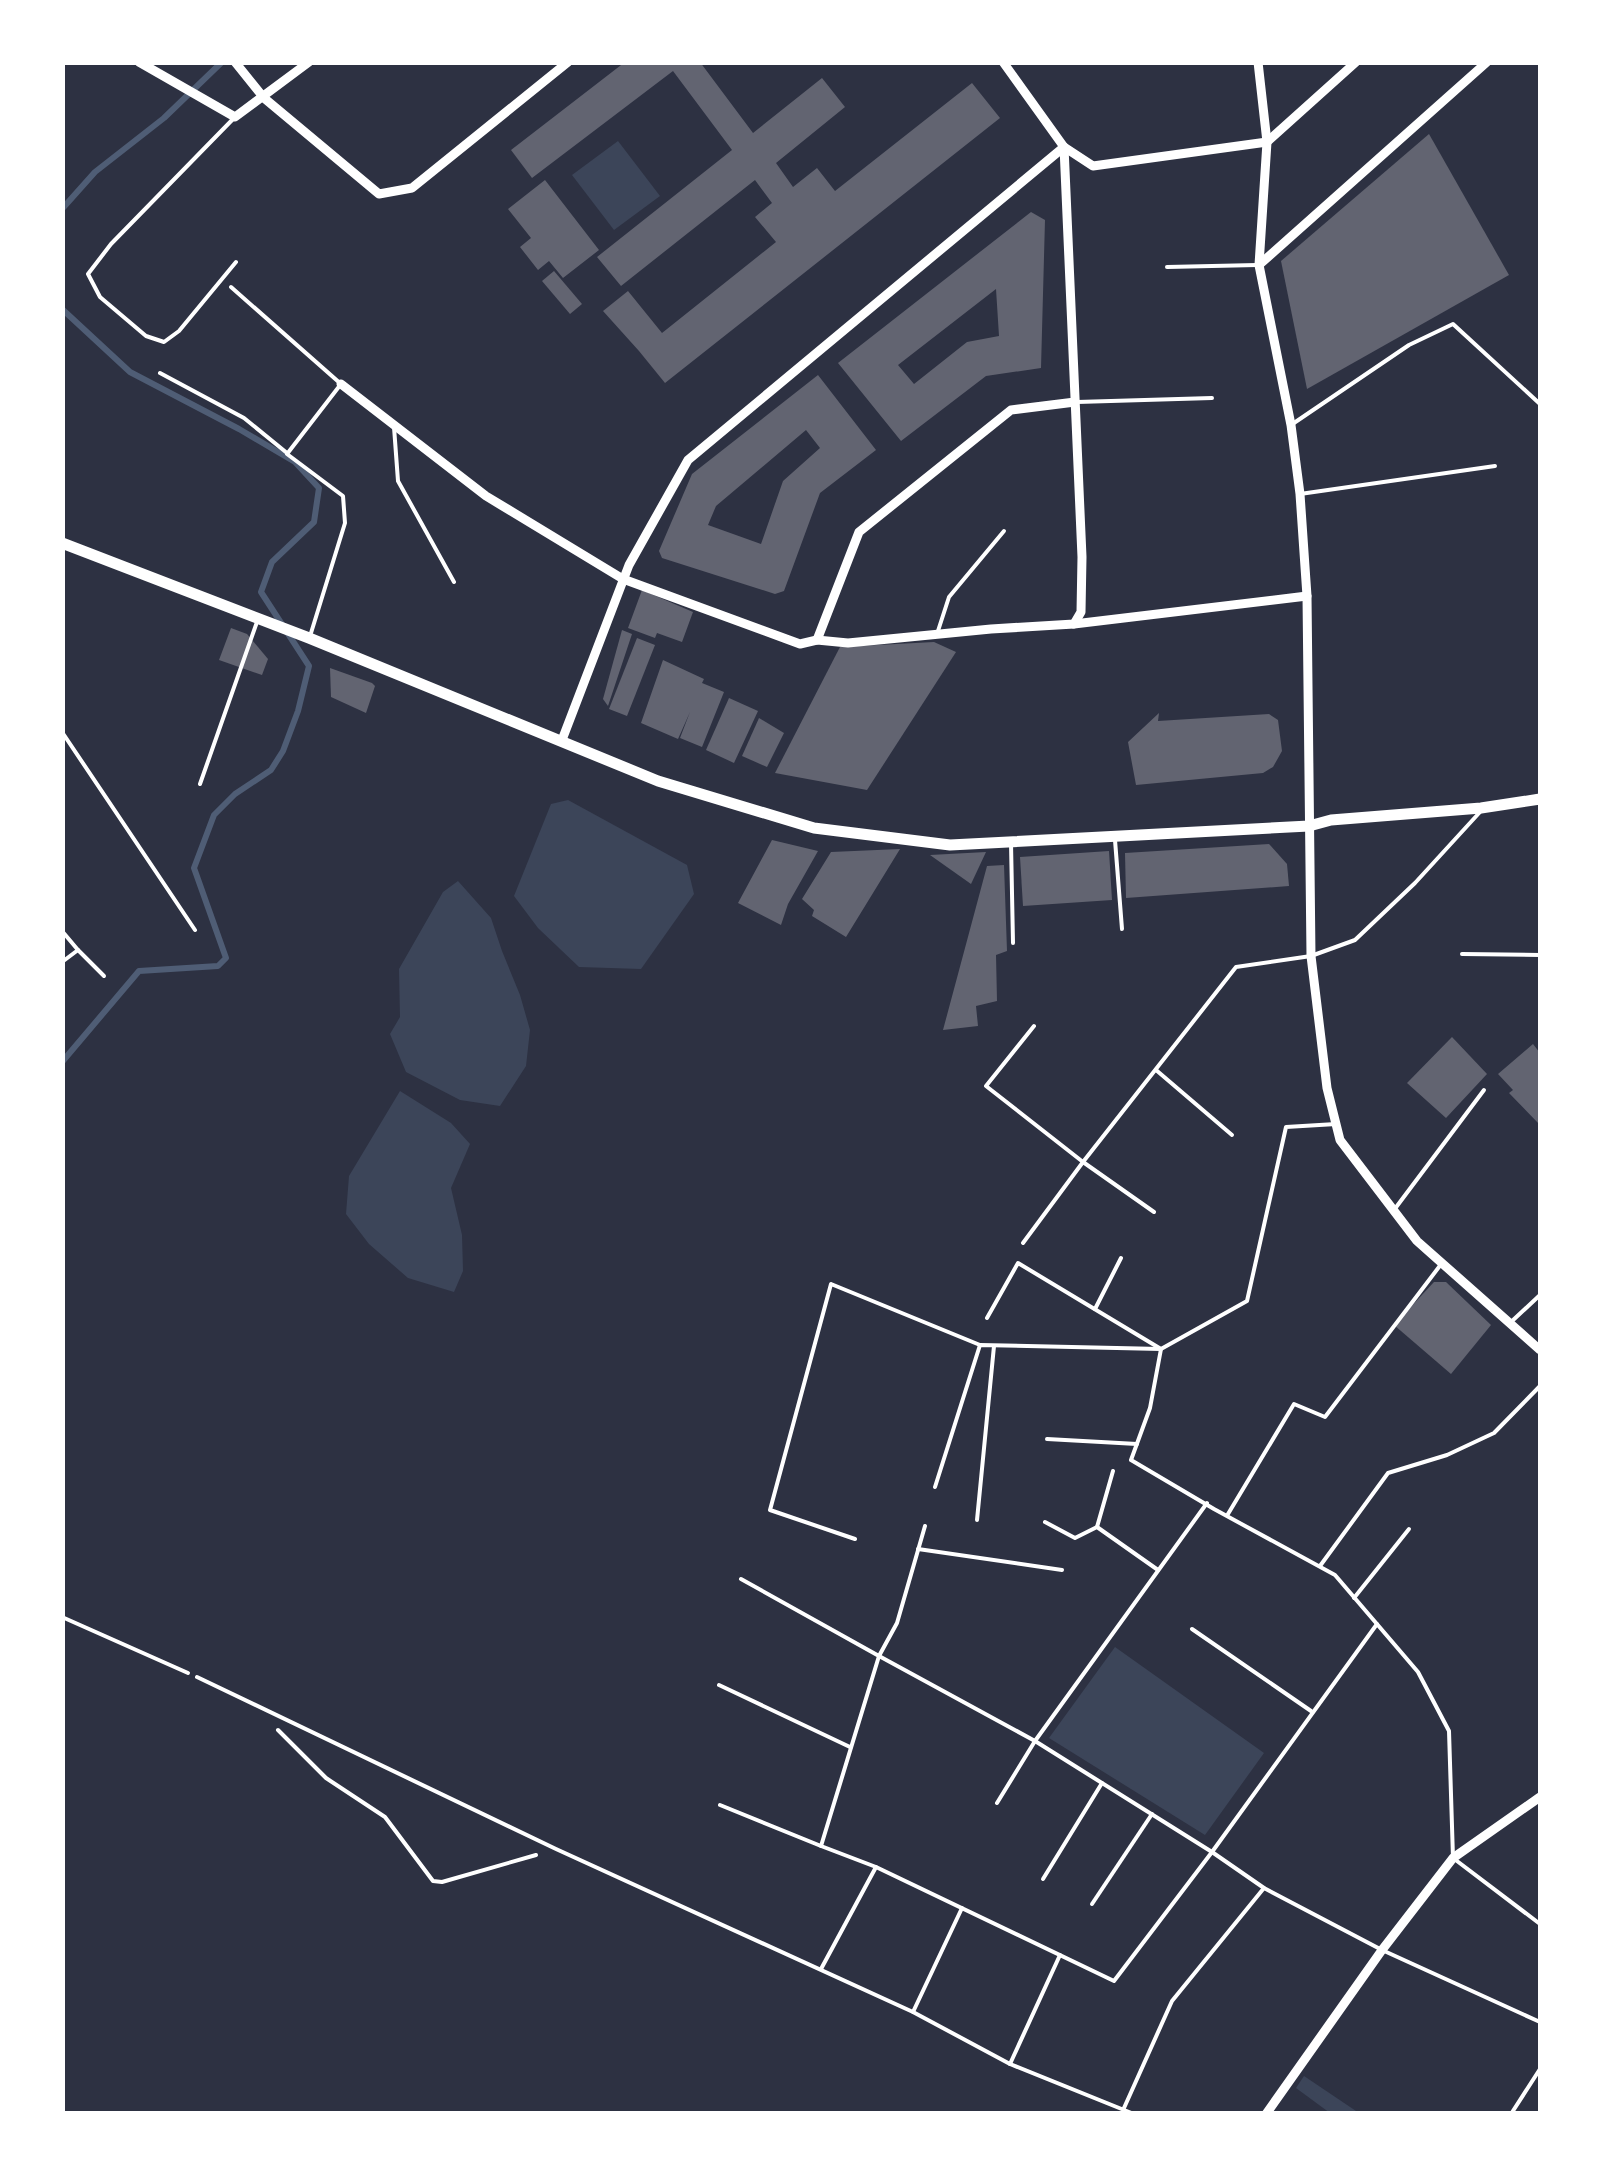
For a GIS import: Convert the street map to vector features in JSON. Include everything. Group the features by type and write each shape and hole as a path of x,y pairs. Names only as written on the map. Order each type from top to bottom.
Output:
{"street":[{"path":"139,62 235,116 309,62"},
{"path":"235,62 264,98 379,194 412,188 568,62"},
{"path":"1003,62 1064,147 1094,166 1268,142 1356,62"},
{"path":"1258,62 1268,142 1259,266 1291,424 1307,596 1311,956 1327,1088 1340,1140 1417,1241 1540,1350"},
{"path":"1259,266 1488,62"},
{"path":"1064,147 1082,576 1081,612 1074,624"},
{"path":"562,740 628,565 688,460 1064,147"},
{"path":"340,384 486,496 623,579 800,644 1074,624 1307,596"},
{"path":"817,640 859,532 1011,410 1075,402"},
{"path":"63,544 309,638 658,781 814,828 950,844 1308,826 1332,820 1540,799"},
{"path":"1266,2114 1382,1950 1453,1858 1540,1797"}],"lane":[{"path":"235,116 111,244 88,274 100,298 146,336 164,342 179,330 236,262"},
{"path":"1167,267 1259,266"},
{"path":"230,287 340,384 287,454"},
{"path":"1291,424 1409,345 1453,324 1540,404"},
{"path":"160,373 244,418 344,496 345,523 309,638"},
{"path":"1075,402 1212,398"},
{"path":"394,425 398,481 454,582"},
{"path":"1300,494 1495,466"},
{"path":"936,634 949,597 1004,530"},
{"path":"200,784 258,619"},
{"path":"62,732 195,930"},
{"path":"1024,1243 1082,1162 1236,967 1311,956 1356,940 1416,883 1484,807"},
{"path":"1115,835 1122,929"},
{"path":"1010,841 1013,944"},
{"path":"62,931 104,976"},
{"path":"62,962 78,950"},
{"path":"1462,954 1540,955"},
{"path":"1034,1026 986,1086 1082,1162 1154,1212"},
{"path":"1156,1070 1232,1136"},
{"path":"1394,1211 1484,1090"},
{"path":"855,1539 770,1510 831,1284 980,1345 1161,1349 1247,1301 1286,1127 1336,1124"},
{"path":"1094,1309 1121,1258"},
{"path":"987,1318 1018,1263 1161,1349"},
{"path":"1227,1516 1294,1404 1325,1417 1442,1263"},
{"path":"1510,1323 1540,1294"},
{"path":"935,1488 980,1345"},
{"path":"977,1520 994,1346"},
{"path":"1161,1349 1150,1408 1131,1460 1335,1575 1418,1672 1449,1730 1453,1858 1540,1924"},
{"path":"1320,1566 1388,1473 1494,1433 1540,1386"},
{"path":"1047,1440 1137,1444"},
{"path":"1044,1522 1075,1538 1096,1527 1113,1471"},
{"path":"998,1802 1035,1742 1207,1503"},
{"path":"821,1846 879,1656 896,1623 924,1526"},
{"path":"1096,1527 1158,1570"},
{"path":"1354,1598 1410,1529"},
{"path":"918,1549 1062,1570"},
{"path":"741,1578 1035,1742 1264,1888 1382,1950 1540,2022"},
{"path":"720,1805 876,1867 1114,1981 1377,1624"},
{"path":"1192,1629 1313,1712"},
{"path":"197,1677 556,1849 914,2012 1010,2064 1134,2114"},
{"path":"718,1684 851,1748"},
{"path":"1043,1878 1102,1784"},
{"path":"1092,1904 1152,1814"},
{"path":"821,1969 876,1867"},
{"path":"1124,2108 1172,2001 1264,1888"},
{"path":"914,2012 962,1908"},
{"path":"1010,2064 1060,1955"},
{"path":"1511,2114 1540,2069"}],"path":[{"path":"62,1616 197,1677"},
{"path":"278,1730 326,1778 386,1818 433,1881 442,1882 556,1849"}],"shaded area":[{"path":"618,141 660,196 614,230 572,175"},
{"path":"568,800 687,865 694,894 641,969 579,967 538,928 514,896 551,804"},
{"path":"458,881 491,918 530,1030 526,1066 500,1106 460,1100 406,1072 390,1034 400,1017 399,969 443,892"},
{"path":"400,1091 451,1123 470,1144 451,1188 462,1235 463,1271 454,1292 408,1278 369,1244 346,1214 349,1176"},
{"path":"1115,1647 1264,1753 1205,1835 1049,1738"},
{"path":"1304,2076 1359,2113 1330,2113 1296,2088"}],"building":[{"path":"625,62 700,62 753,133 822,78 845,107 776,163 793,187 817,168 835,191 972,83 1000,118 665,383 603,311 628,291 662,333 776,242 755,217 772,203 755,180 621,286 597,257 732,150 673,71 532,178 511,150"},
{"path":"1429,134 1509,275 1307,389 1281,261"},
{"path":"545,180 599,250 563,278 549,261 538,270 520,247 531,238 508,209"},
{"path":"1031,212 1045,220 1041,368 986,376 901,441 838,363","holes":["996,289 999,336 967,342 914,384 898,365"]},
{"path":"554,271 582,304 570,314 542,281"},
{"path":"818,375 876,450 820,493 784,591 775,594 662,558 659,551 692,474","holes":["806,430 820,448 783,481 761,544 708,525 716,506"]},
{"path":"642,590 693,612 682,642 628,628"},
{"path":"231,628 247,634 268,659 262,675 219,660"},
{"path":"622,630 632,634 608,706 603,699"},
{"path":"637,638 655,645 627,716 609,709"},
{"path":"934,642 956,652 867,790 775,773 840,647"},
{"path":"663,660 724,692 702,747 680,738 690,712 678,739 641,723"},
{"path":"330,668 375,686 366,713 331,697"},
{"path":"729,698 758,711 734,763 706,750"},
{"path":"1159,713 1158,721 1269,714 1278,720 1282,751 1273,767 1263,773 1136,785 1128,742"},
{"path":"759,718 784,733 767,767 742,756"},
{"path":"772,840 818,851 788,904 781,925 738,903"},
{"path":"1269,844 1287,864 1289,886 1126,898 1125,853"},
{"path":"900,849 846,937 812,916 814,910 802,899 831,852"},
{"path":"1109,851 1112,900 1023,906 1020,857"},
{"path":"986,852 971,884 930,855"},
{"path":"1004,865 1007,951 996,955 997,1001 976,1006 978,1026 943,1030 987,866"},
{"path":"1452,1037 1487,1074 1446,1118 1407,1083"},
{"path":"1533,1044 1540,1053 1540,1125 1509,1093 1513,1090 1498,1074"},
{"path":"1434,1282 1446,1282 1491,1325 1451,1374 1394,1325"}],"waterway":[{"path":"62,209 95,172 164,118 222,62"},
{"path":"62,309 130,372 295,462 319,488 314,522 272,562 261,592 309,666 298,711 283,751 271,770 235,794 214,815 194,868 226,958 218,966 139,971 62,1062"}]}
